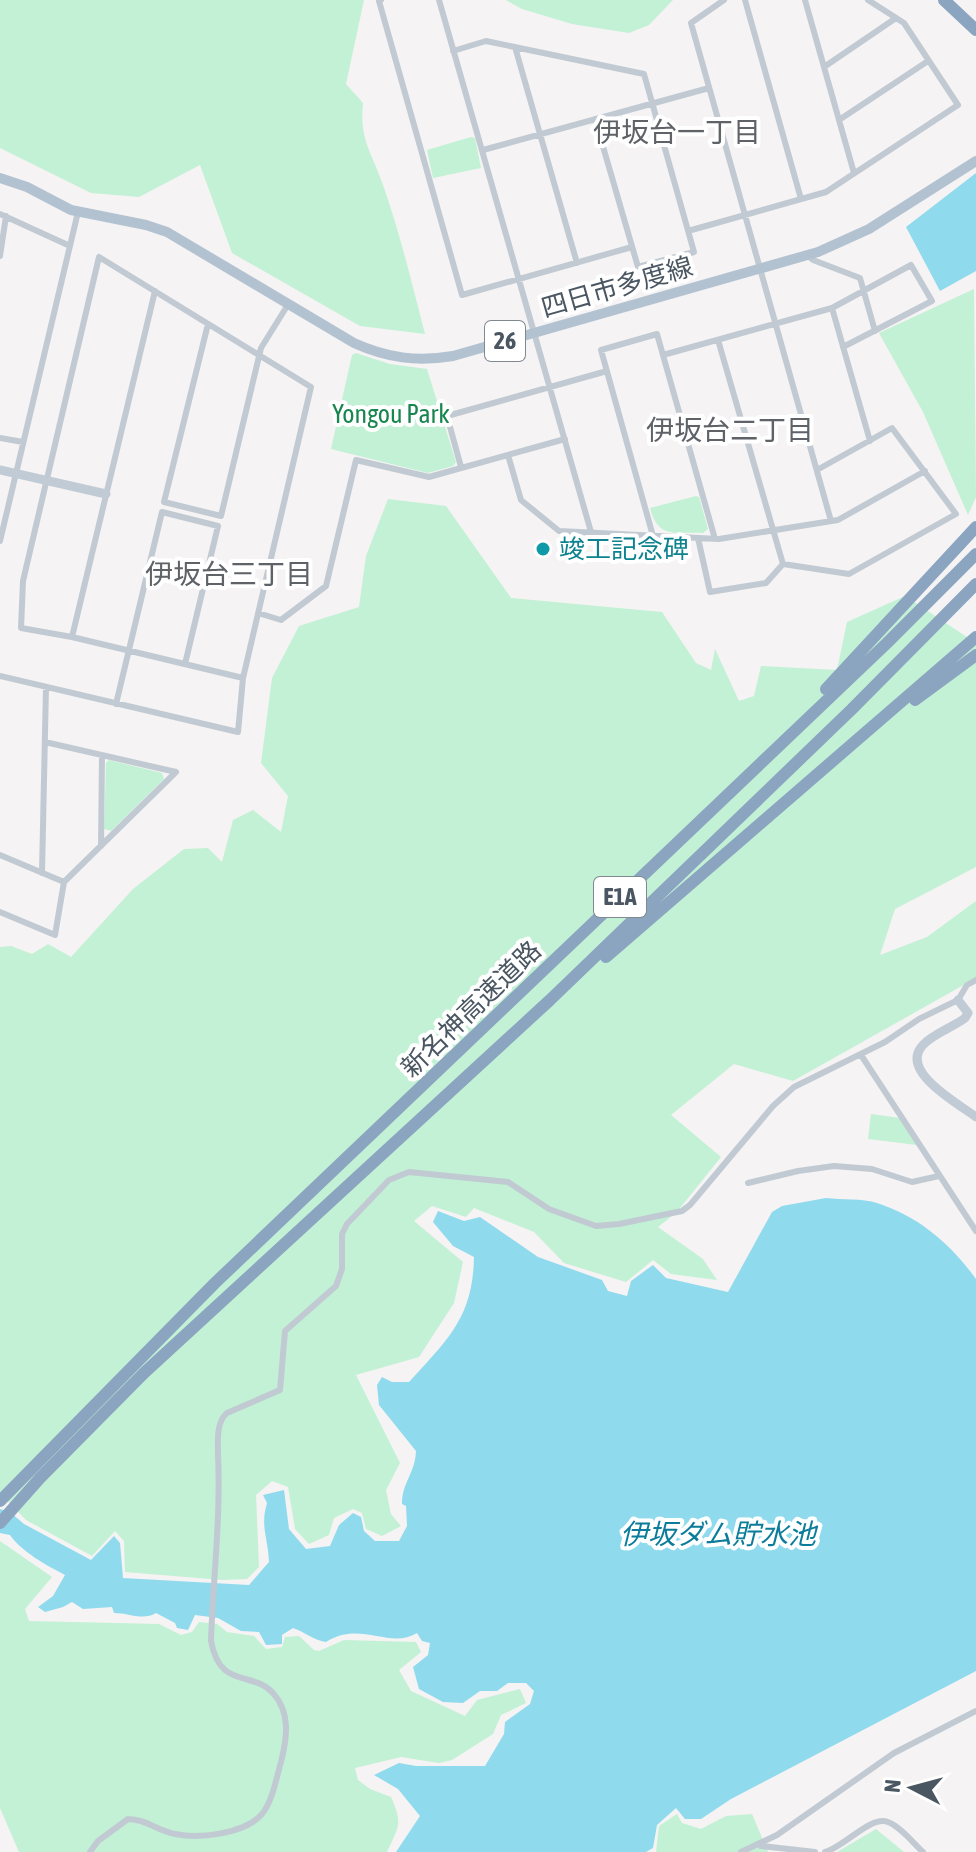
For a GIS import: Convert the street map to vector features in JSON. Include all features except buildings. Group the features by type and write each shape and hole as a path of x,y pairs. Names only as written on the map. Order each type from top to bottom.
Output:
{"highway":[{"path":"944,0 976,30"},
{"path":"787,736 843,669 976,525"},
{"name":"新名神高速道路","path":"0,1501 215,1283 887,643 976,554"},
{"name":"新名神高速道路","path":"0,1523 40,1478 225,1296 550,1000 841,720 976,584"},
{"path":"550,1000 608,955 976,637"},
{"path":"814,778 976,655"}],"main road":[{"name":"四日市多度線","path":"0,178 27,187 78,212 167,232 354,343 381,354 429,360 453,356 808,256 869,229 976,161"}],"street":[{"path":"381,0 462,295 632,247"},
{"path":"439,0 591,532"},
{"path":"724,0 691,23 831,521"},
{"path":"745,0 801,199"},
{"path":"805,0 854,173"},
{"path":"688,231 826,192 958,105 904,23 868,0"},
{"path":"824,67 896,18"},
{"path":"453,51 486,41 644,74 694,252 638,267 595,119"},
{"path":"515,47 577,263"},
{"path":"839,120 928,61"},
{"path":"483,150 709,88"},
{"path":"0,541 2,522 78,212"},
{"path":"0,256 3,215 70,246"},
{"path":"808,256 860,278 875,331"},
{"path":"0,676 238,732 243,678 311,387 99,257 22,585 21,628 72,637 243,678"},
{"path":"663,355 832,308 911,265 932,301 843,347"},
{"path":"72,637 155,291"},
{"path":"208,324 164,502 221,516 260,354 289,303"},
{"path":"832,308 870,441"},
{"path":"653,536 601,350 657,334 715,539"},
{"path":"718,340 783,564"},
{"path":"461,467 447,416 607,371"},
{"path":"783,564 849,574 956,514 892,428 817,470"},
{"path":"0,438 23,442"},
{"path":"258,613 281,620 326,586 356,460 429,477 565,439"},
{"path":"508,455 521,500 559,531 715,539 831,521 925,471"},
{"path":"0,470 106,494"},
{"path":"116,704 162,512 218,526 185,664"},
{"path":"698,538 710,592 766,583 783,564"},
{"path":"42,873 46,687"},
{"path":"0,912 55,935 64,882 176,772 45,742"},
{"path":"101,846 102,755"},
{"path":"0,855 64,882"},
{"path":"90,1852 98,1841 128,1819 147,1822 174,1834 203,1834 241,1827 258,1817 267,1805 284,1749 285,1715 279,1700 269,1689 222,1668 213,1649 221,1417 280,1390 285,1331 336,1286 342,1269 344,1229 389,1180 417,1171 508,1182 549,1209 596,1226 679,1212 690,1205 773,1106 794,1087 861,1055 919,1019 958,1000 967,985 976,980"},
{"path":"958,1000 968,1013 965,1018 923,1045 917,1064 924,1077 976,1117"},
{"path":"861,1055 976,1231"},
{"path":"748,1183 834,1166 872,1169 912,1182 939,1176"},
{"path":"741,1852 777,1835 894,1753 976,1711"},
{"path":"825,1852 836,1849 868,1825 880,1821 896,1827 923,1852"},
{"path":"757,1846 815,1852"}],"green space":[{"path":"0,0 364,0 346,84 363,103 367,146 395,222 425,334 360,326 232,253 200,165 139,197 91,193 0,148"},
{"path":"506,0 673,0 649,25 629,33 572,24 522,9"},
{"path":"475,138 481,168 433,178 427,150"},
{"path":"974,289 976,497 968,515 923,412 879,333"},
{"name":"Yongou Park","path":"356,353 390,364 427,369 456,462 453,466 428,473 331,449 352,355"},
{"path":"699,497 708,529 703,533 669,532 658,525 650,508"},
{"path":"388,499 446,506 511,598 662,612 696,663 711,670 715,649 739,701 754,696 761,666 837,670 847,622 905,596 976,643 976,867 895,909 880,955 927,937 976,901 976,978 793,1081 734,1064 671,1115 721,1157 676,1213 658,1227 703,1259 717,1280 671,1274 653,1260 626,1282 564,1263 534,1232 474,1208 466,1217 432,1206 414,1221 463,1262 454,1303 419,1357 356,1375 400,1463 386,1490 391,1514 401,1526 382,1536 366,1529 362,1513 353,1509 334,1518 329,1535 309,1544 295,1529 288,1487 272,1481 256,1495 259,1567 247,1579 222,1580 125,1572 124,1541 115,1531 92,1556 26,1520 0,1493 0,947 11,946 32,954 48,944 71,957 133,889 184,849 208,848 222,862 233,820 253,810 281,832 288,796 261,763 272,678 299,626 359,607 366,556"},
{"path":"109,760 162,773 164,779 111,831 104,829 106,763"},
{"path":"871,1114 900,1118 917,1145 868,1139"},
{"path":"0,1541 52,1577 25,1609 29,1621 159,1624 181,1635 192,1632 199,1622 217,1624 227,1632 254,1636 266,1649 282,1647 285,1637 299,1636 319,1651 344,1640 416,1642 421,1652 399,1670 411,1691 465,1716 477,1700 520,1689 526,1703 501,1715 493,1734 452,1760 439,1763 401,1757 355,1768 358,1780 370,1789 391,1797 395,1806 398,1825 387,1852 19,1852 0,1808"},
{"path":"677,1814 682,1823 701,1829 726,1816 752,1814 768,1852 656,1852 659,1826"},
{"path":"876,1829 904,1852 837,1852"}],"water":[{"path":"976,173 976,271 940,291 906,227"},
{"name":"伊坂ダム貯水池","path":"826,1198 871,1201 906,1215 944,1243 976,1279 976,1671 731,1799 701,1819 685,1819 676,1808 657,1825 653,1848 646,1852 396,1852 420,1816 398,1789 374,1775 399,1763 416,1766 485,1766 504,1734 505,1722 530,1704 534,1691 526,1683 508,1683 497,1691 480,1691 463,1703 443,1702 419,1689 413,1667 428,1655 430,1643 422,1641 417,1633 396,1638 351,1634 326,1642 293,1628 282,1635 282,1644 266,1645 259,1632 241,1631 218,1618 195,1615 188,1630 177,1628 175,1623 156,1613 136,1616 114,1613 112,1607 83,1609 72,1602 45,1612 38,1607 53,1596 65,1575 28,1552 10,1535 0,1533 0,1509 91,1560 114,1536 120,1543 123,1578 249,1585 269,1562 264,1526 267,1503 263,1495 284,1490 289,1529 306,1549 330,1546 339,1525 353,1513 361,1517 364,1531 375,1541 399,1541 407,1526 406,1506 402,1504 416,1451 379,1405 377,1385 382,1377 392,1382 409,1382 435,1353 463,1312 472,1278 474,1257 453,1246 433,1222 438,1211 464,1221 480,1217 538,1257 602,1280 608,1291 627,1296 631,1281 653,1265 666,1278 728,1292 772,1212 782,1206"}],"place":[{"name":"竣工記念碑","path":"543,549"}],"district":[{"name":"伊坂台一丁目","path":"677,132"},
{"name":"伊坂台二丁目","path":"730,430"},
{"name":"伊坂台三丁目","path":"229,574"}]}
